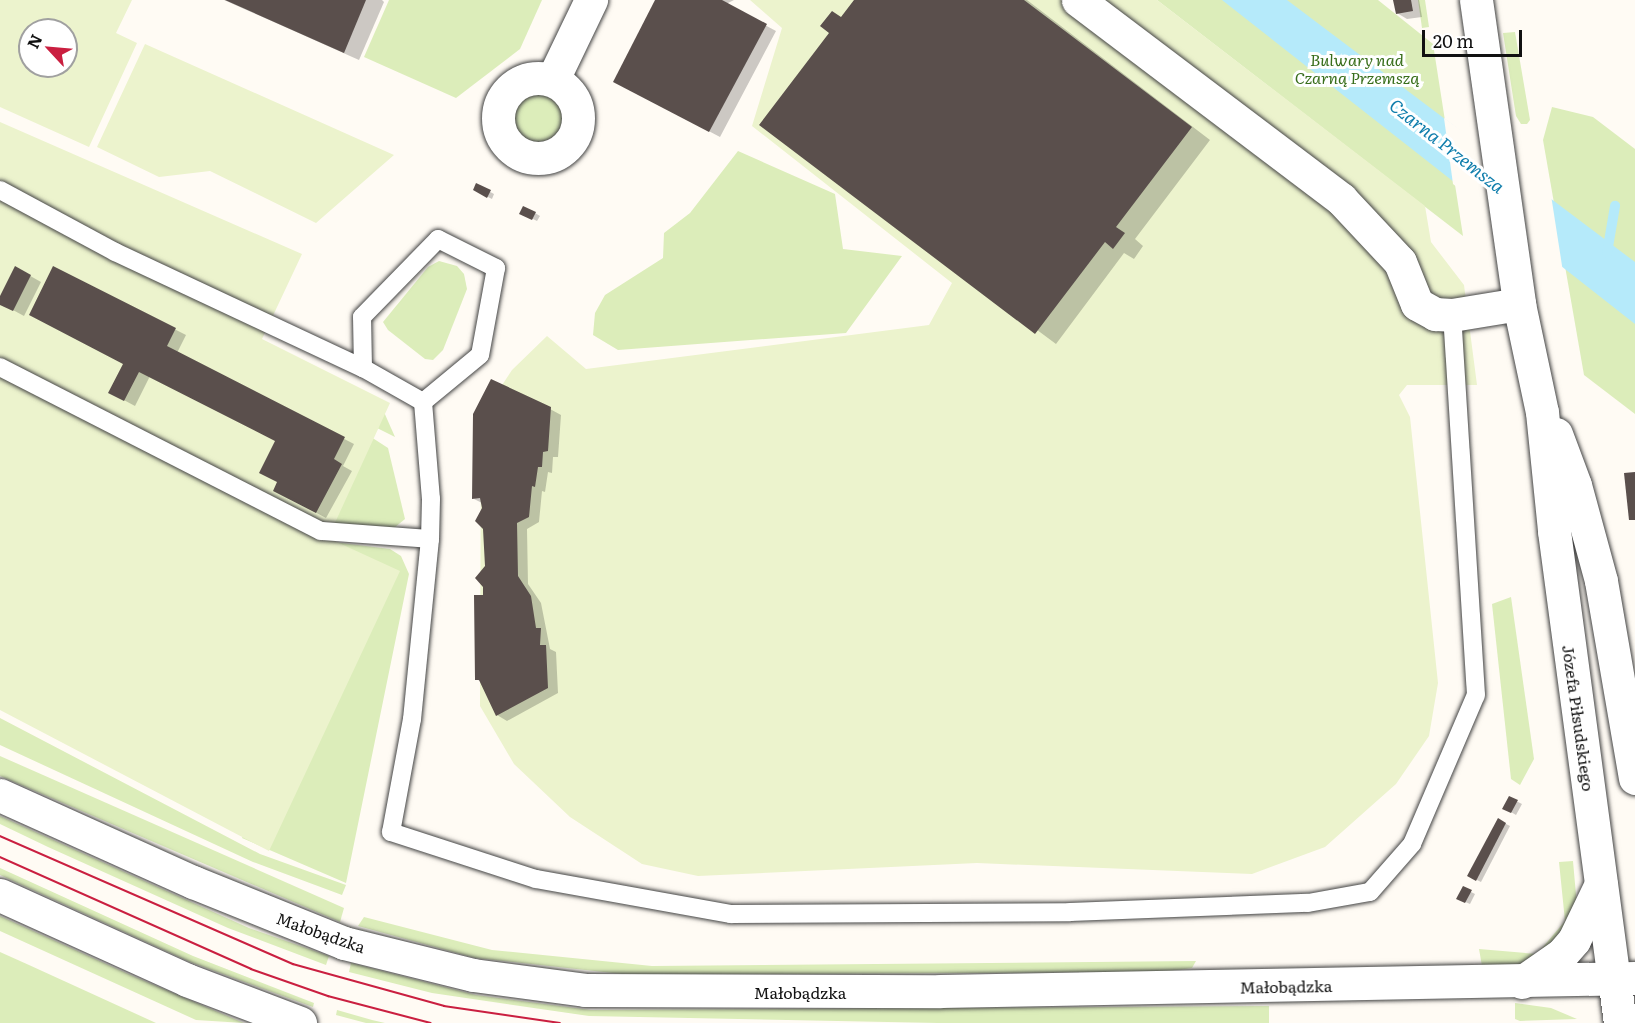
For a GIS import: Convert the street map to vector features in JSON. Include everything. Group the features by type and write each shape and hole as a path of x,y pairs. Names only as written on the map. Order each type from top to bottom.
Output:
{"street":[{"path":"553,79 591,0"},
{"path":"1078,0 1341,199 1400,261 1417,304 1435,314 1452,315 1520,304"},
{"name":"Józefa Piłsudskiego","path":"1476,0 1520,304 1542,412 1554,531 1601,884 1624,978 1620,1023"},
{"name":"Józefa Piłsudskiego","path":"1542,412 1560,441 1600,581 1635,778"},
{"name":"Małobądzka","path":"0,795 193,882 344,942 473,975 528,984 585,990 766,992 1522,982 1624,978"},
{"path":"1522,982 1562,954 1574,940 1601,884"},
{"path":"0,895 187,980 300,1023"}],"lane":[{"path":"0,191 115,252 363,368 423,402"},
{"path":"363,368 362,317 438,239 496,268 480,356 423,402"},
{"path":"423,402 431,499 430,539 412,718 391,832 536,879 731,914 1103,911 1308,903 1370,892 1412,844 1476,695 1452,315"},
{"path":"0,367 321,531 430,539"}],"green space":[{"path":"0,0 132,0 116,33 137,43 89,147 0,107"},
{"path":"389,0 542,0 520,49 456,98 364,57"},
{"path":"750,0 1157,0 1425,206 1431,242 1464,285 1477,385 1407,385 1399,395 1410,417 1438,683 1429,736 1396,784 1325,847 1252,874 977,863 698,876 642,864 570,817 514,764 480,706 481,417 512,370 547,336 586,369 929,325 952,283 752,126 782,28"},
{"name":"Bulwary nad Czarną Przemszą","path":"1157,0 1378,0 1433,44 1463,236"},
{"path":"1418,0 1425,0 1429,27 1422,28"},
{"path":"1515,32 1530,120 1527,124 1521,124 1516,116 1503,33"},
{"path":"145,44 394,155 316,223 210,171 159,177 97,147"},
{"path":"538,92 556,99 563,117 556,135 538,142 520,135 513,117 520,99"},
{"path":"1552,107 1593,117 1635,149 1635,414 1584,375 1543,140"},
{"path":"0,122 302,254 262,339 390,403 328,538 400,571 269,851 0,710"},
{"path":"738,151 835,194 843,249 902,256 846,333 618,350 593,335 595,313 605,295 663,258 664,233 690,213"},
{"path":"439,261 457,266 464,274 467,289 443,350 433,360 425,359 388,330 383,322 428,267"},
{"path":"380,403 395,437 343,411"},
{"path":"368,435 388,448 405,519 394,528 321,523"},
{"path":"334,542 390,549 401,556 409,574 346,883 242,838 379,572"},
{"path":"1511,597 1534,759 1520,785 1511,779 1492,604"},
{"path":"0,718 260,854 346,885 342,895 253,862 0,745"},
{"path":"0,756 344,908 340,922 0,776"},
{"path":"0,816 249,928 329,956 326,965 228,928 48,847 0,824"},
{"path":"1573,861 1577,906 1567,932 1526,964 1482,966 1479,949 1537,954 1565,921 1559,862"},
{"path":"0,868 193,956 314,1003 313,1007 190,962 0,875"},
{"path":"0,916 244,1023 196,1020 0,931"},
{"path":"364,917 492,950 652,966 1196,961 1192,968 1164,972 631,975 475,958 358,926"},
{"path":"0,952 29,965 156,1023 0,1023"},
{"path":"351,963 476,995 591,1010 1269,1006 1269,1023 938,1023 589,1016 432,993 349,972"},
{"path":"1515,1003 1551,1008 1577,1019 1520,1021 1515,1019"},
{"path":"337,1010 385,1023 366,1023 336,1015"}],"water":[{"name":"Czarna Przemsza","path":"1222,0 1287,0 1635,262 1635,324"}],"pier":[{"path":"1444,118 1551,195 1563,272 1453,184"}],"building":[{"path":"225,0 366,0 344,53"},
{"path":"655,0 722,0 767,24 709,132 613,82"},
{"path":"854,0 1024,0 1192,127 1116,227 1125,233 1113,249 1105,242 1035,334 759,125 829,33 820,26 832,11 841,17"},
{"path":"1393,0 1411,0 1413,11 1396,14"},
{"path":"476,183 491,190 487,198 473,190"},
{"path":"523,206 536,212 532,220 519,214"},
{"path":"15,266 31,275 13,311 0,305 0,296"},
{"path":"53,266 176,328 167,346 345,437 334,459 342,464 316,513 273,491 277,482 259,473 275,441 139,372 124,401 108,393 123,364 29,315"},
{"path":"491,379 551,407 548,451 543,452 542,467 538,467 535,487 532,486 529,517 517,523 518,576 531,596 536,628 541,628 540,645 546,645 548,688 496,716 479,680 475,680 474,595 483,595 483,587 475,578 485,566 483,529 475,521 482,508 480,498 472,499 473,414"},
{"path":"1635,472 1635,520 1629,520 1624,473"},
{"path":"1509,796 1518,800 1511,813 1502,809"},
{"path":"1498,818 1506,823 1476,881 1467,876"},
{"path":"1463,886 1472,890 1465,903 1456,899"}],"waterway":[{"path":"1607,253 1615,206"}],"tram line":[{"path":"0,836 293,964 444,1006 560,1023"},
{"path":"0,857 251,969 328,996 431,1023"}]}
